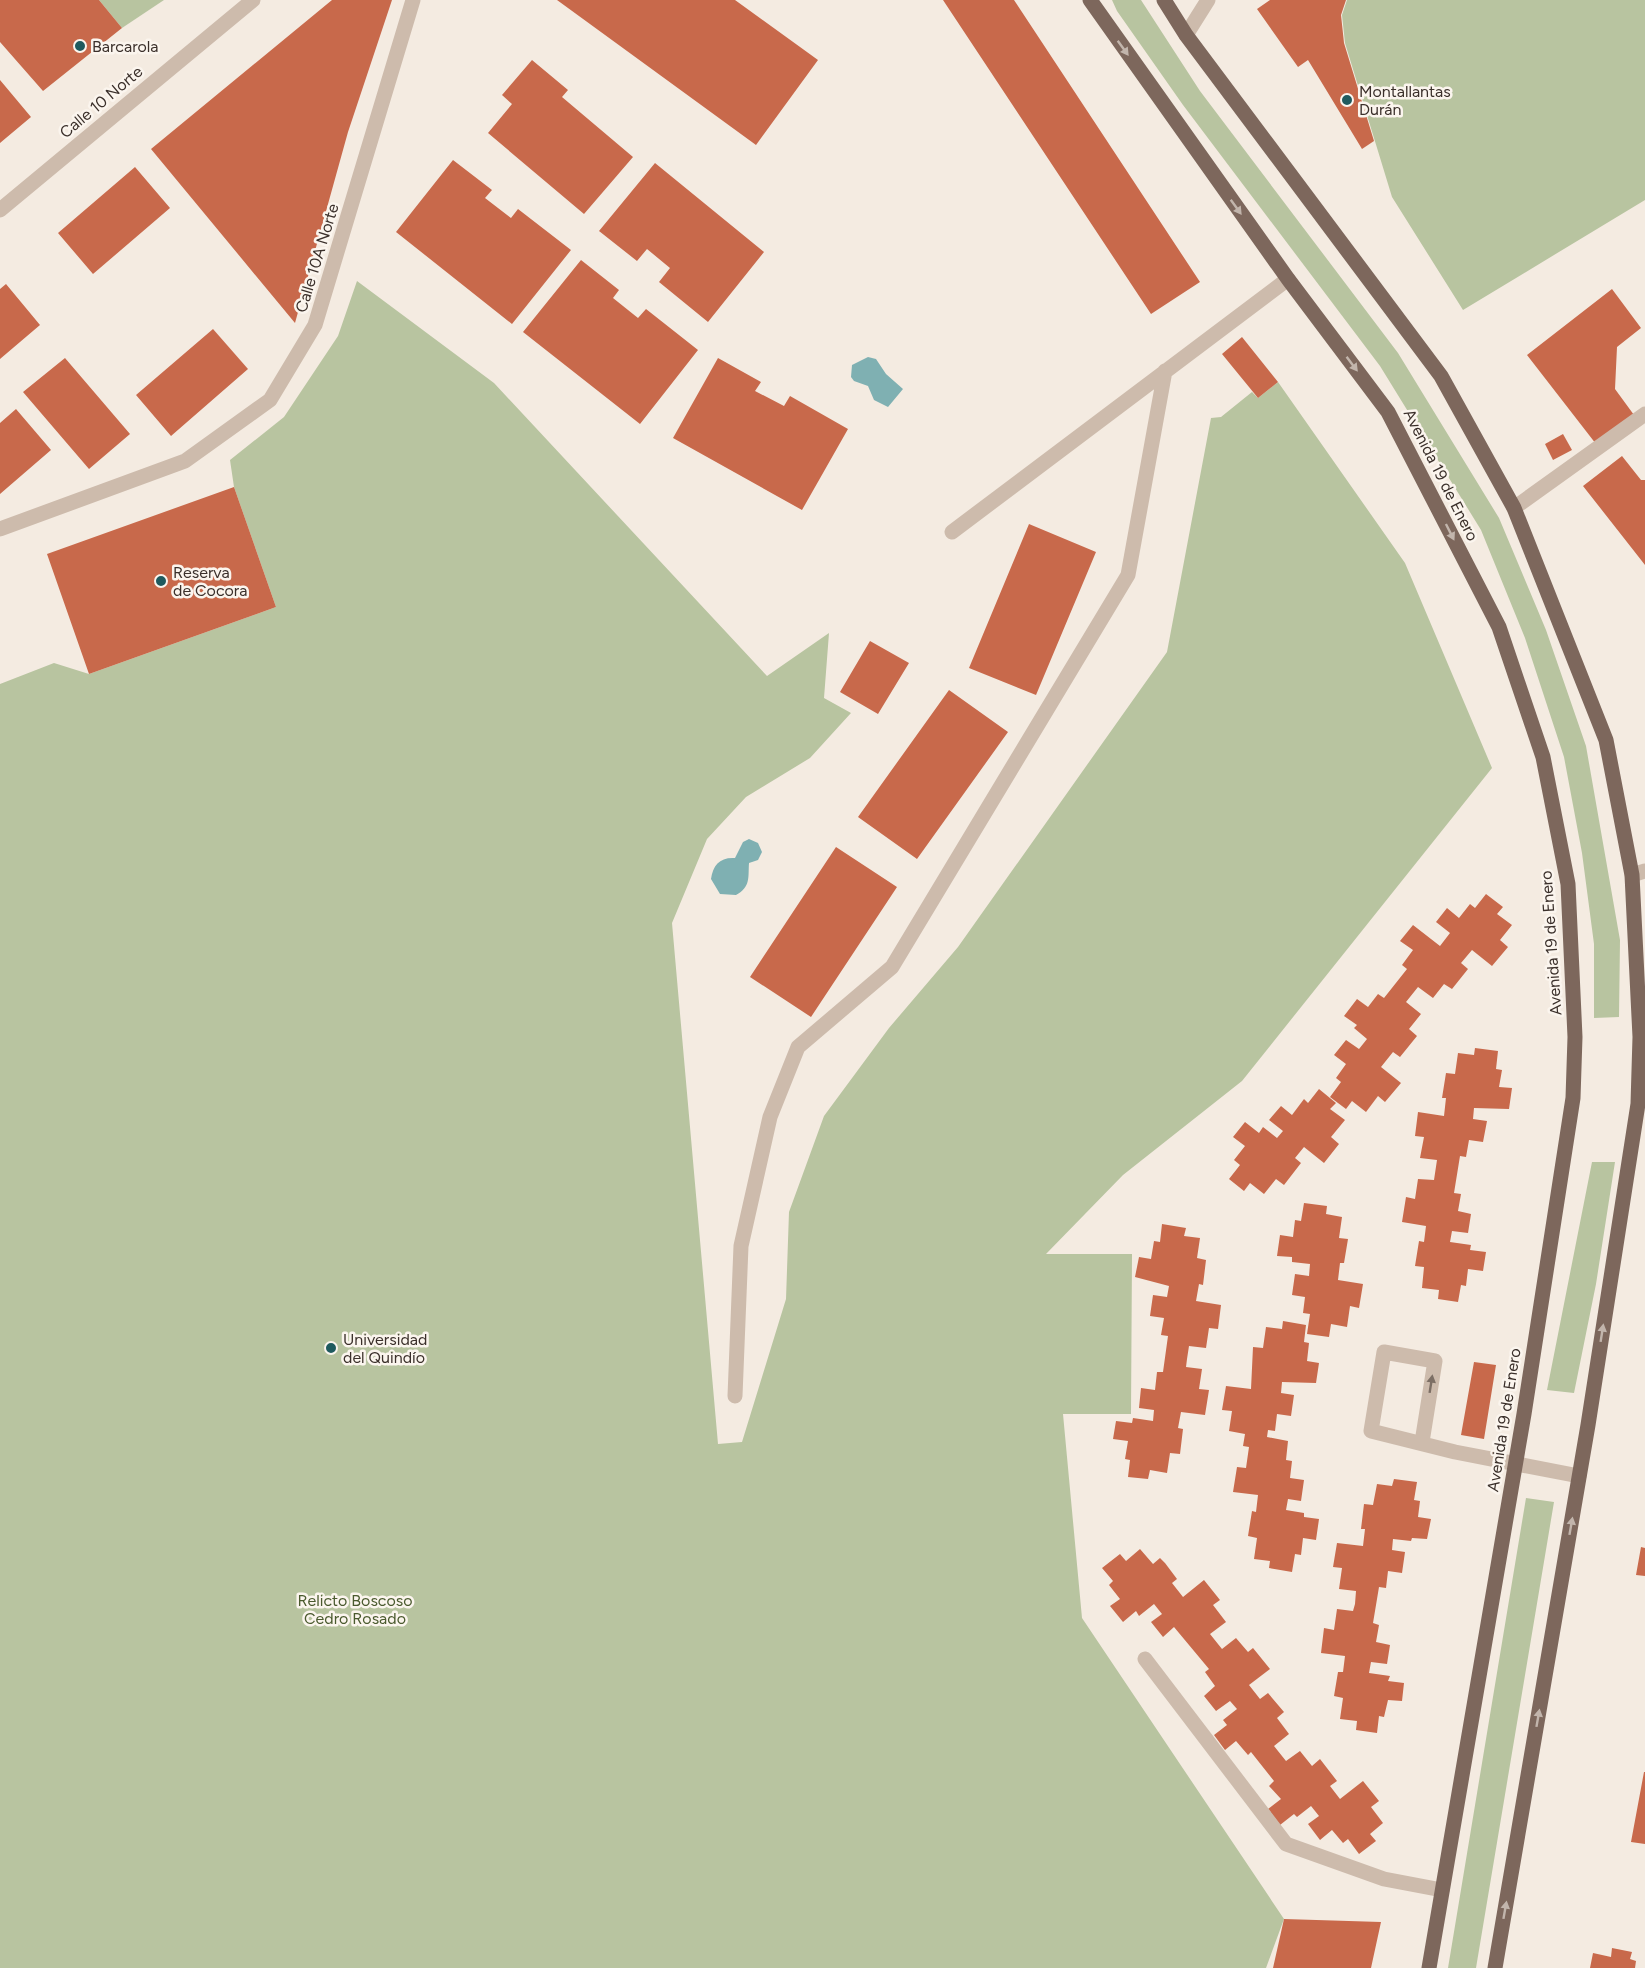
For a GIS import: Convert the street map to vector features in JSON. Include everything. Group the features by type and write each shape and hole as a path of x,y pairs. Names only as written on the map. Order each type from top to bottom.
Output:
{"main road":[{"name":"Avenida 19 de Enero","path":"1090,0 1288,279 1388,412 1499,627 1543,756 1568,884 1575,1037 1573,1098 1515,1463 1429,1968"},
{"path":"1164,0 1186,35 1442,376 1514,508 1606,740 1638,873 1641,1106 1495,1968"}],"street":[{"name":"Calle 10 Norte","path":"0,210 254,0"},
{"name":"Calle 10A Norte","path":"0,529 185,461 270,400 315,325 413,0"},
{"path":"1186,35 1208,0"},
{"path":"952,532 1288,279"},
{"path":"735,1396 741,1246 770,1117 798,1047 892,967 1128,575 1165,372"},
{"path":"1514,508 1645,414"},
{"path":"1422,1442 1435,1361 1384,1352 1371,1431 1455,1452 1579,1476"},
{"path":"1145,1659 1286,1844 1384,1879 1442,1890"}],"green space":[{"path":"99,0 164,0 122,28"},
{"path":"1112,0 1141,0 1200,91 1398,353 1499,518 1546,630 1586,746 1620,940 1619,1017 1594,1018 1594,944 1582,853 1564,757 1525,638 1481,530 1380,366 1183,105 1117,11"},
{"path":"1347,0 1645,0 1645,200 1463,310 1392,197 1345,43 1342,15"},
{"name":"Relicto Boscoso Cedro Rosado","path":"357,281 494,383 767,676 829,633 824,698 851,713 810,758 746,797 707,839 672,923 718,1444 742,1442 786,1299 789,1212 824,1116 889,1028 958,947 1167,652 1211,418 1221,417 1252,392 1258,398 1278,382 1405,563 1492,768 1242,1081 1123,1175 1046,1254 1132,1254 1131,1414 1063,1414 1082,1618 1284,1919 1266,1968 0,1968 0,684 54,663 89,674 276,607 234,487 230,460 284,417 338,336"},
{"path":"1592,1162 1615,1162 1596,1284 1574,1393 1547,1390"},
{"path":"1526,1498 1554,1502 1476,1968 1448,1968"}],"water":[{"path":"868,357 876,359 886,374 903,389 888,407 874,400 868,386 854,381 851,377 852,365"},
{"path":"749,839 758,843 762,852 758,860 749,863 744,889 736,895 720,894 711,879 713,870 721,861 735,858 743,842"}],"building":[{"path":"0,0 99,0 122,28 43,91 0,42"},
{"path":"332,0 392,0 348,132 295,323 151,149"},
{"path":"557,0 735,0 818,60 756,145"},
{"path":"943,0 1014,0 1200,282 1151,314"},
{"path":"1270,0 1346,0 1341,15 1344,43 1374,141 1362,149 1308,60 1298,67 1257,9"},
{"path":"532,60 568,90 562,97 633,157 584,214 488,133 512,104 502,95"},
{"path":"0,80 31,117 0,143"},
{"path":"453,160 492,190 485,198 511,218 518,209 571,250 512,324 396,232"},
{"path":"655,163 764,252 708,322 659,282 670,268 647,249 637,261 599,231"},
{"path":"135,167 170,208 93,274 58,233"},
{"path":"581,260 619,290 613,298 638,318 646,309 698,350 640,424 523,332"},
{"path":"6,284 40,325 0,359 0,289"},
{"path":"1612,289 1641,328 1617,347 1615,389 1634,415 1596,444 1527,355"},
{"path":"213,329 248,369 171,436 136,395"},
{"path":"1242,337 1278,382 1258,398 1222,354"},
{"path":"65,358 130,434 89,469 23,392"},
{"path":"718,358 761,382 755,391 784,406 790,396 848,429 802,510 673,438"},
{"path":"16,409 51,450 0,494 0,423"},
{"path":"1563,434 1572,450 1553,460 1545,444"},
{"path":"1622,456 1641,480 1645,480 1645,565 1583,486"},
{"name":"Reserva de Cocora","path":"234,487 276,607 89,674 47,554"},
{"path":"1029,524 1096,552 1036,695 969,668"},
{"path":"870,641 909,663 878,714 840,692"},
{"path":"949,690 1008,732 917,859 858,817"},
{"path":"836,847 897,887 811,1017 750,977"},
{"path":"1486,894 1503,907 1497,914 1512,925 1500,940 1508,947 1492,966 1472,950 1461,963 1468,969 1452,989 1444,984 1433,998 1418,987 1406,1002 1421,1014 1409,1029 1417,1036 1400,1057 1393,1052 1381,1067 1401,1083 1385,1102 1378,1096 1366,1112 1352,1101 1346,1109 1330,1097 1341,1082 1336,1078 1346,1064 1334,1055 1346,1040 1359,1049 1367,1039 1354,1028 1357,1025 1344,1016 1357,999 1368,1007 1378,994 1384,998 1407,969 1402,965 1413,950 1400,941 1413,925 1440,946 1450,933 1436,922 1447,908 1459,918 1470,904 1475,908"},
{"path":"1475,1048 1498,1051 1496,1069 1502,1070 1499,1087 1512,1088 1509,1109 1474,1108 1473,1119 1487,1121 1483,1142 1469,1140 1466,1157 1460,1156 1454,1193 1461,1194 1458,1211 1471,1214 1468,1233 1452,1231 1450,1242 1471,1245 1470,1250 1486,1252 1483,1271 1468,1269 1466,1286 1461,1285 1458,1302 1438,1299 1439,1290 1422,1288 1424,1267 1415,1266 1419,1241 1424,1242 1426,1226 1402,1222 1406,1197 1415,1199 1418,1179 1434,1180 1437,1160 1420,1158 1424,1137 1415,1136 1418,1112 1444,1116 1446,1098 1442,1098 1446,1073 1455,1074 1458,1053 1474,1055"},
{"path":"1319,1089 1336,1103 1330,1109 1345,1120 1331,1137 1339,1144 1324,1163 1304,1147 1295,1158 1301,1163 1284,1185 1276,1179 1264,1194 1250,1183 1244,1191 1229,1179 1240,1165 1234,1160 1245,1146 1233,1137 1245,1122 1259,1133 1263,1127 1277,1138 1283,1131 1269,1120 1281,1106 1292,1115 1304,1099 1308,1103"},
{"path":"1304,1203 1327,1206 1326,1214 1342,1217 1339,1238 1348,1239 1344,1263 1340,1263 1338,1280 1363,1284 1359,1308 1350,1306 1347,1327 1331,1324 1329,1337 1307,1334 1310,1314 1303,1313 1305,1297 1292,1295 1295,1274 1309,1276 1310,1264 1292,1262 1292,1257 1277,1256 1280,1235 1293,1237 1295,1220 1301,1221"},
{"path":"1162,1224 1186,1228 1184,1236 1200,1238 1197,1258 1206,1260 1203,1285 1199,1284 1196,1301 1221,1305 1218,1329 1209,1328 1206,1348 1189,1346 1187,1359 1186,1367 1202,1369 1199,1389 1209,1390 1205,1415 1181,1412 1178,1428 1183,1429 1180,1454 1170,1453 1167,1473 1150,1470 1148,1479 1128,1477 1130,1460 1125,1459 1128,1441 1113,1439 1116,1421 1132,1423 1133,1418 1153,1421 1154,1410 1139,1408 1141,1388 1155,1390 1157,1372 1163,1372 1168,1336 1161,1335 1164,1318 1150,1316 1153,1295 1167,1297 1169,1286 1135,1277 1139,1257 1151,1259 1154,1241 1160,1242"},
{"path":"1283,1321 1306,1325 1304,1342 1309,1343 1307,1361 1319,1363 1316,1383 1282,1382 1281,1393 1294,1395 1291,1416 1277,1414 1275,1431 1268,1430 1267,1437 1288,1441 1286,1460 1292,1461 1290,1478 1304,1480 1301,1501 1288,1499 1286,1510 1304,1513 1304,1517 1319,1519 1316,1540 1303,1538 1301,1555 1295,1554 1292,1572 1269,1568 1270,1561 1254,1559 1257,1538 1248,1536 1252,1511 1256,1512 1258,1495 1233,1492 1237,1467 1246,1468 1249,1447 1243,1446 1245,1434 1229,1431 1232,1411 1222,1410 1226,1386 1251,1389 1253,1347 1263,1348 1266,1327 1282,1329"},
{"path":"1474,1362 1496,1365 1484,1439 1461,1435"},
{"path":"1394,1479 1417,1482 1414,1500 1420,1501 1418,1517 1431,1519 1427,1539 1412,1538 1411,1541 1393,1539 1392,1550 1405,1552 1402,1573 1388,1571 1386,1588 1379,1587 1373,1623 1379,1625 1376,1642 1390,1645 1387,1664 1371,1662 1369,1673 1390,1676 1388,1681 1404,1683 1402,1701 1388,1700 1384,1717 1379,1716 1377,1733 1356,1730 1357,1721 1340,1719 1343,1698 1334,1696 1338,1672 1343,1672 1345,1656 1321,1653 1324,1628 1334,1630 1337,1609 1353,1611 1355,1604 1356,1591 1339,1589 1342,1568 1333,1567 1337,1543 1363,1546 1365,1529 1361,1529 1364,1504 1373,1505 1377,1484 1392,1486"},
{"path":"1641,1547 1645,1548 1645,1576 1636,1575"},
{"path":"1140,1549 1153,1564 1160,1558 1165,1563 1177,1579 1172,1583 1183,1597 1204,1580 1220,1600 1213,1605 1226,1622 1210,1634 1222,1649 1236,1638 1248,1652 1253,1648 1270,1669 1249,1685 1260,1699 1268,1693 1284,1712 1277,1718 1289,1734 1274,1746 1286,1761 1300,1751 1312,1766 1320,1759 1337,1781 1330,1786 1340,1799 1363,1781 1379,1801 1371,1807 1383,1823 1370,1834 1376,1841 1359,1854 1348,1839 1343,1843 1332,1830 1320,1840 1308,1824 1319,1816 1311,1806 1297,1817 1294,1814 1280,1825 1268,1809 1281,1799 1269,1786 1274,1781 1251,1752 1248,1755 1236,1741 1225,1750 1214,1735 1227,1725 1223,1720 1237,1709 1230,1701 1216,1711 1204,1696 1215,1686 1205,1672 1209,1669 1174,1627 1163,1637 1151,1622 1162,1614 1154,1604 1139,1616 1136,1611 1123,1622 1110,1606 1120,1599 1109,1585 1113,1581 1102,1568 1120,1554 1126,1561"},
{"path":"1645,1772 1645,1844 1631,1842"},
{"path":"1284,1919 1381,1922 1371,1968 1273,1968"},
{"path":"1612,1948 1632,1952 1630,1959 1636,1961 1635,1968 1590,1968 1593,1953 1611,1957"}],"place":[{"name":"Barcarola","path":"80,46"},
{"name":"Montallantas Durán","path":"1347,100"},
{"name":"Reserva de Cocora","path":"161,581"},
{"name":"Universidad del Quindío","path":"331,1348"}]}
